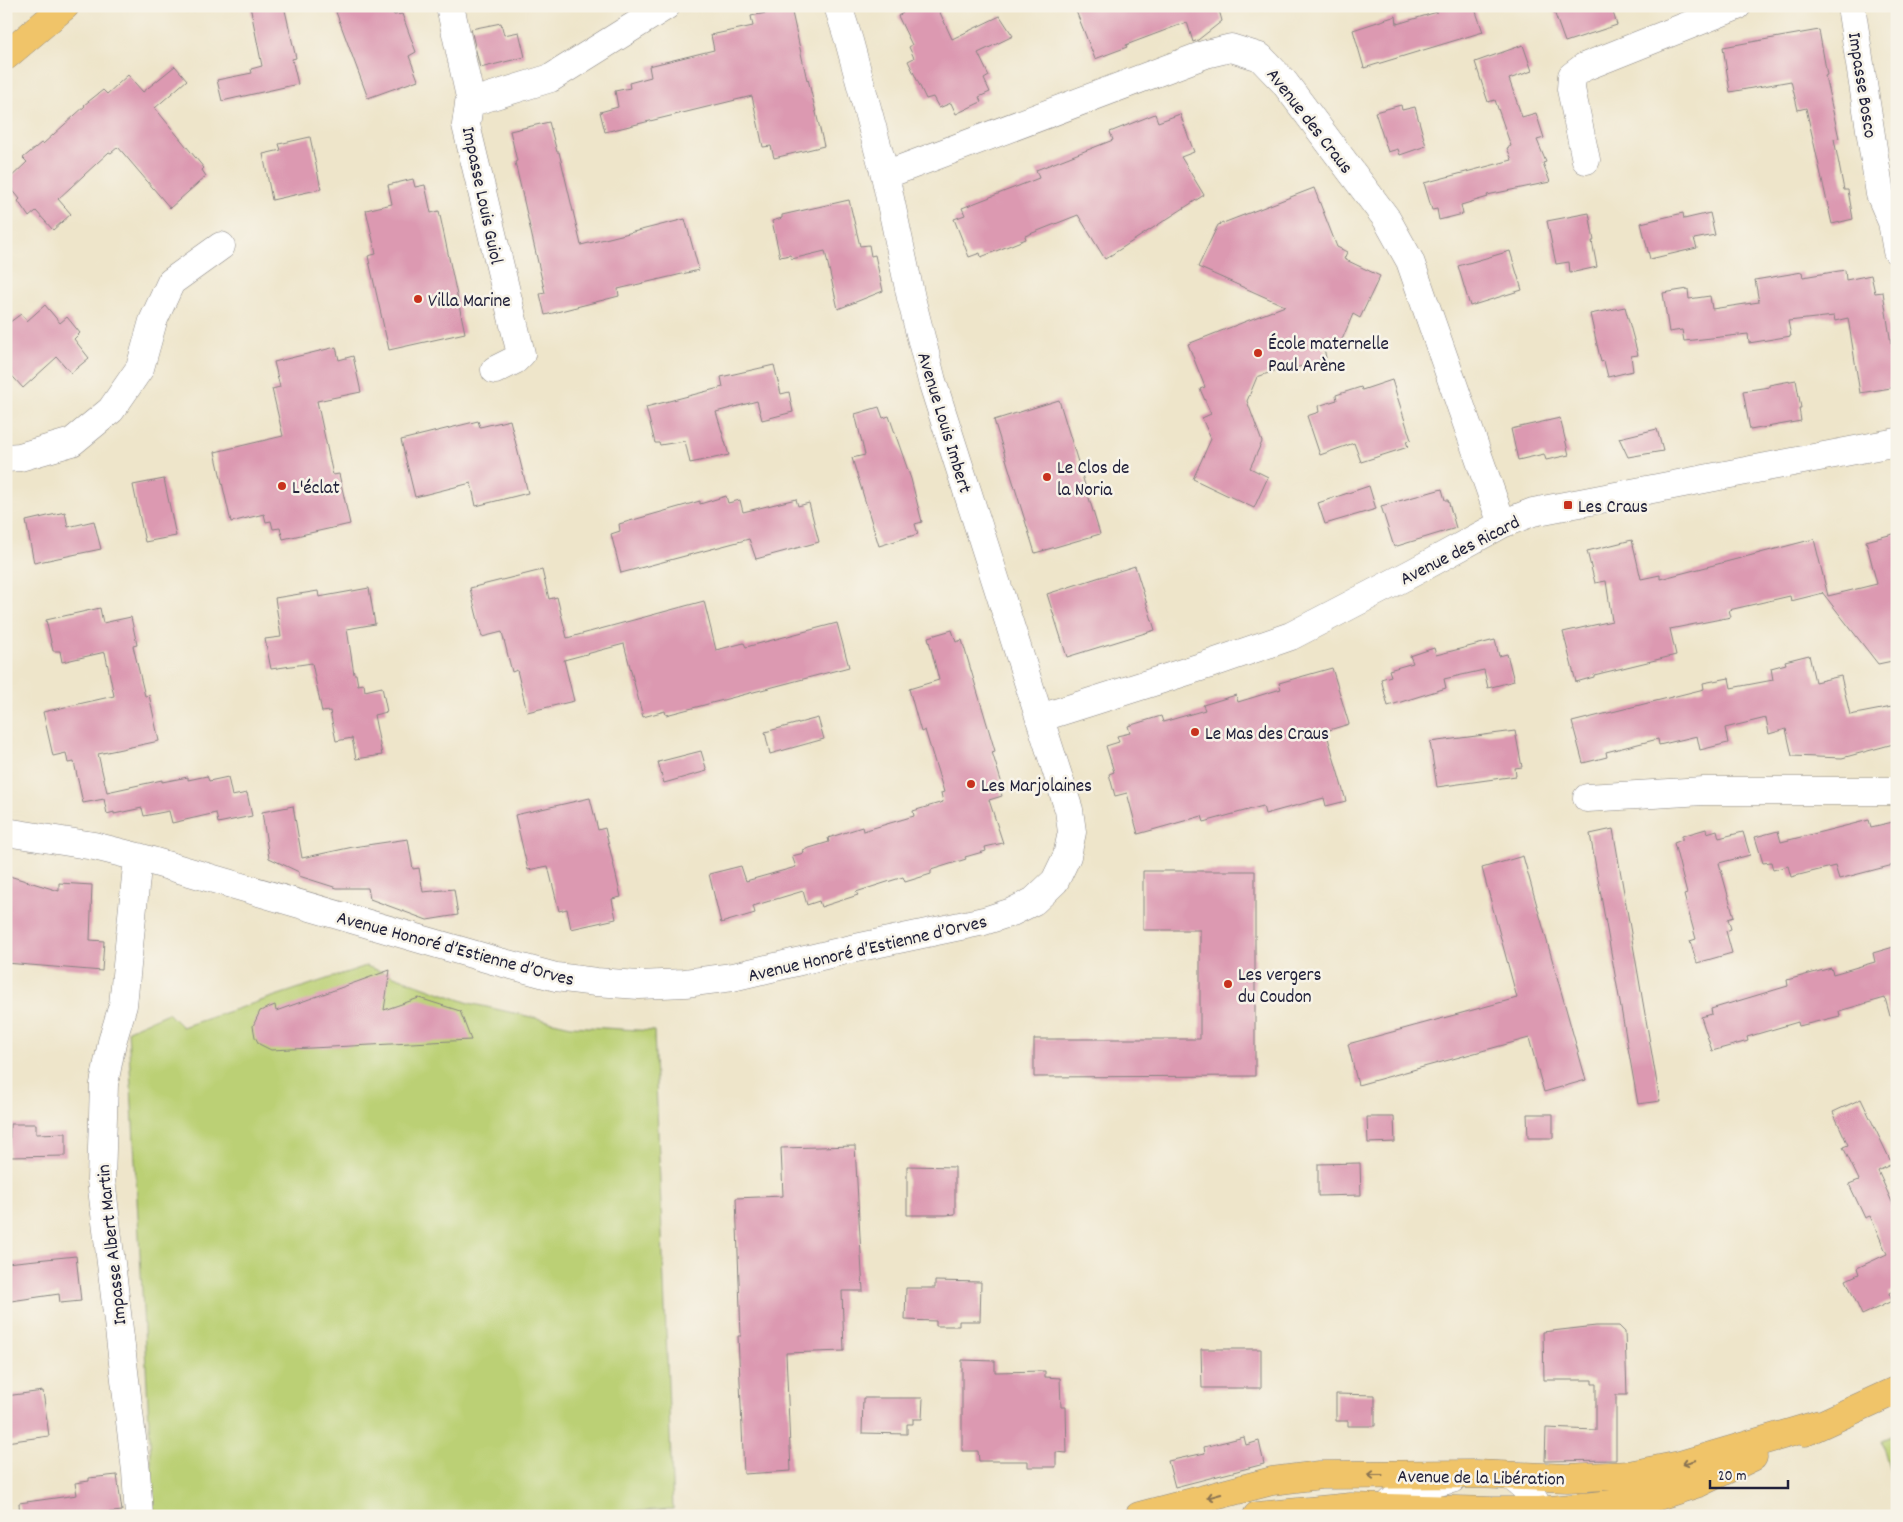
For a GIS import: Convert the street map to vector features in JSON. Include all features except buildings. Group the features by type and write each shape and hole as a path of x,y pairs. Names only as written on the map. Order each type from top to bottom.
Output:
{"main road":[{"path":"6,56 65,6"},
{"name":"Avenue de la Libération","path":"1257,1516 1370,1512 1540,1513 1596,1511 1646,1500 1699,1483 1820,1424 1897,1390"},
{"name":"Avenue de la Libération","path":"1139,1516 1272,1481 1310,1476 1476,1474 1567,1478 1629,1475 1680,1465 1820,1424"}],"street":[{"name":"Impasse Louis Guiol","path":"450,6 470,97 466,125 521,354 515,360 495,370"},
{"path":"469,103 551,78 666,6"},
{"name":"Avenue Louis Imbert","path":"838,6 885,175 911,298 932,381 1069,810 1072,832"},
{"path":"1586,160 1571,89 1572,76 1584,67 1737,6"},
{"name":"Impasse Bosco","path":"1851,6 1880,194 1892,222 1897,251"},
{"name":"Avenue des Craus","path":"885,175 1206,54 1231,48 1260,56 1284,82 1386,218 1410,261 1502,524"},
{"path":"6,458 20,457 72,442 111,410 140,368 153,321 171,282 221,246"},
{"name":"Avenue des Ricard","path":"1040,718 1291,636 1502,524 1534,512 1897,442"},
{"path":"1587,798 1703,791 1897,791"},
{"name":"Avenue Honoré d’Estienne d’Orves","path":"6,832 94,846 138,857 547,975 596,982 640,985 685,983 733,977 850,949 984,921 1012,912 1034,901 1055,881 1068,856 1072,832"},
{"name":"Impasse Albert Martin","path":"138,857 123,1005 112,1042 104,1084 100,1180 135,1462 139,1516"},
{"path":"1370,1512 1403,1492 1425,1485 1476,1474"},
{"path":"1510,1476 1522,1484 1540,1513"}],"green space":[{"path":"366,966 469,1003 571,1026 654,1031 673,1509 554,1516 154,1516 128,1030 168,1013 182,1027"},
{"path":"1897,1434 1897,1496 1881,1440"}],"place":[{"name":"Villa Marine","path":"418,299"},
{"name":"École maternelle Paul Arène","path":"1258,353"},
{"name":"Le Clos de la Noria","path":"1047,477"},
{"name":"L'éclat","path":"282,486"},
{"name":"Les Craus","path":"1568,505"},
{"name":"Le Mas des Craus","path":"1195,732"},
{"name":"Les Marjolaines","path":"971,784"},
{"name":"Les vergers du Coudon","path":"1228,984"}]}
